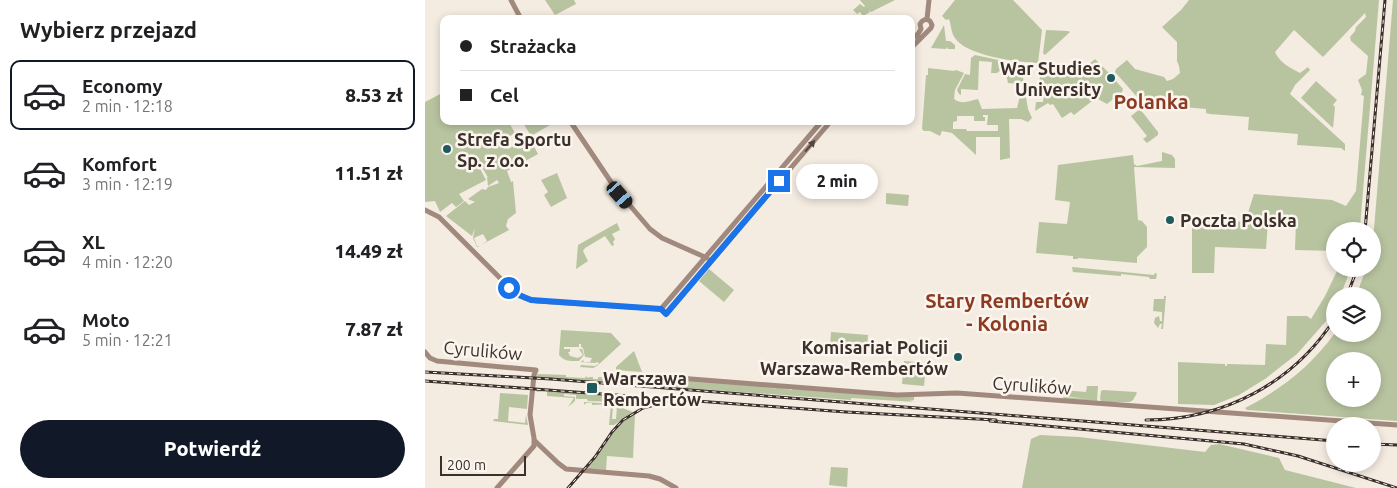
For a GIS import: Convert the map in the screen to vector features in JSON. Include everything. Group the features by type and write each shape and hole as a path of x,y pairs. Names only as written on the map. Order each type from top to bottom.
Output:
{"street":[{"path":"511,0 519,15"},
{"path":"915,37 924,30 931,28 932,25 927,19 929,0"},
{"path":"924,30 921,22 927,19"},
{"path":"915,42 924,30"},
{"path":"573,125 615,188 650,228 662,238 711,262"},
{"path":"661,309 819,125"},
{"path":"425,210 439,217 509,288 525,298 537,301 661,309 666,314 828,125"},
{"name":"Cyrulików","path":"426,354 437,361 537,370 534,376 530,415 535,441"},
{"name":"Cyrulików","path":"665,377 897,395 957,393 1397,425"},
{"path":"497,488 532,449 535,441 561,466 569,469 651,476 676,488"}],"green space":[{"path":"545,0 574,0 576,4 555,15"},
{"path":"860,0 895,0 871,12 869,10 870,12 865,15 860,12 857,14 853,10 860,4 865,6"},
{"path":"955,0 1013,0 1042,30 1038,63 993,57 981,54 961,44 954,36 949,19 946,20 942,16"},
{"path":"1189,0 1379,0 1361,222 1326,222 1326,251 1295,250 1296,221 1268,221 1266,249 1215,247 1214,273 1192,273 1192,221 1195,218 1245,222 1254,194 1332,200 1346,206 1356,191 1364,96 1361,95 1362,90 1358,80 1366,74 1368,56 1351,41 1350,37 1356,27 1366,17 1365,13 1323,57 1294,30 1275,52 1282,62 1300,73 1308,67 1310,70 1295,85 1290,94 1345,144 1345,151 1341,148 1297,145 1298,134 1248,130 1249,117 1206,113 1206,109 1183,107 1183,100 1145,106 1115,72 1116,69 1127,60 1135,69 1164,77 1167,81 1180,73 1177,61 1177,42 1162,27"},
{"path":"1393,0 1397,0 1397,421 1381,420 1381,417 1342,417 1247,410 1245,408 1295,376 1328,342 1381,342 1381,287 1359,287 1363,277 1381,277 1381,222 1375,222"},
{"path":"944,25 946,41 950,41 955,45 955,49 948,49 947,47 946,49 931,48"},
{"path":"1046,30 1070,32 1045,55 1043,53"},
{"path":"975,55 1021,65 1024,84 1008,83 1006,73 1001,70 997,73 991,73 992,62 979,61 978,90 961,89 961,95 959,94 957,90 965,74 970,75 971,58"},
{"path":"1095,59 1123,89 1122,92 1107,104 1096,98 1074,115 1071,112 1062,118 1053,104 1050,105 1048,103 1035,111 1036,102 1043,102 1044,94 1038,94 1041,67 1060,74 1075,76"},
{"path":"928,68 956,70 964,73 955,90 954,99 963,102 978,99 982,109 1017,108 1021,92 1025,91 1028,109 1032,118 1028,122 1021,119 1009,119 1010,158 1000,160 1000,137 976,137 976,155 952,133 942,131 940,136 922,129 926,75 928,75","holes":["983,115 988,115 987,125 998,125 998,131 953,129 953,122 957,121 957,116 974,116 974,121 985,121"]},
{"path":"1316,81 1337,100 1333,105 1335,107 1333,128 1301,98"},
{"path":"440,94 440,125 510,125 515,133 502,141 508,149 529,137 538,154 507,171 511,182 513,181 516,213 508,219 506,226 509,230 481,245 487,241 483,234 474,238 477,246 480,246 477,247 473,238 475,228 472,236 446,216 465,201 469,205 475,202 468,199 482,189 486,190 488,187 499,183 497,180 488,186 488,176 477,158 475,159 486,180 459,194 464,201 456,207 452,203 440,212 435,201 425,202 425,102"},
{"path":"1140,109 1158,132 1158,135 1147,143 1143,139 1147,136 1131,116"},
{"path":"524,125 550,125 531,136"},
{"path":"1162,152 1172,155 1175,159 1175,168 1134,167 1138,220 1142,221 1147,227 1147,247 1137,257 1137,263 1073,259 1073,256 1036,253 1039,222 1067,224 1070,202 1055,200 1058,165 1133,155 1134,164 1137,166 1162,161"},
{"path":"557,173 567,198 551,207 544,195 548,192 541,180"},
{"path":"886,193 909,195 908,206 886,204"},
{"path":"617,223 620,230 612,234 615,239 614,245 612,246 605,236 585,248 583,251 588,261 576,269 578,245"},
{"path":"1072,267 1157,274 1156,279 1150,279 1149,277 1121,274 1121,276 1073,272"},
{"path":"709,269 734,290 724,302 699,281"},
{"path":"1334,277 1348,277 1344,287 1329,287"},
{"path":"1326,294 1326,321 1297,354 1265,379 1239,395 1214,405 1178,404 1178,362 1225,364 1225,366 1227,364 1265,365 1266,344 1286,345 1287,316 1307,316 1311,319"},
{"path":"1164,296 1166,296 1163,329 1161,329 1162,324 1158,328 1154,323 1155,318 1159,316 1160,321 1162,321 1162,312 1153,311 1154,299 1164,299"},
{"path":"561,330 611,333 621,344 597,366 593,368 580,367 581,365 595,366 599,364 598,362 595,363 581,362 583,360 584,362 590,362 592,358 585,357 581,344 579,344 579,347 564,347 564,349 570,349 570,352 568,352 570,356 578,358 583,355 579,349 582,349 584,355 579,361 563,359 559,355"},
{"path":"831,332 868,335 867,351 830,348"},
{"path":"634,351 642,372 616,370 616,367"},
{"path":"904,361 926,363 924,386 902,384"},
{"path":"538,374 585,378 586,376 588,378 593,377 593,379 598,379 598,377 658,381 659,378 774,387 774,389 776,387 792,390 914,396 914,400 909,401 915,402 851,398 851,400 536,377"},
{"path":"1087,386 1098,386 1097,401 1064,399 1063,397 1088,399 1063,396 1063,390 1086,392"},
{"path":"535,389 632,397 633,399 658,402 639,409 637,403 588,401 587,399 576,399 576,395 564,394 564,396 575,397 575,401 568,407 574,398 547,396 547,391 537,392"},
{"path":"1101,391 1137,393 1130,402 1102,402 1100,399"},
{"path":"500,393 528,395 527,409 509,407 508,421 525,423 526,415 528,425 493,421 498,419"},
{"path":"584,402 615,404 613,406 612,419 616,419 617,406 633,412 614,425 609,425 611,404 592,405 592,403 586,403 584,405"},
{"path":"635,414 633,458 607,456 606,470 587,469 614,431"},
{"path":"1040,435 1079,437 1205,452 1211,445 1219,444 1279,458 1285,470 1356,488 1022,488 1031,439"},
{"path":"831,467 848,468 847,487 829,485"}],"railway":[{"path":"1366,222 1385,0"},
{"path":"1350,287 1354,277"},
{"path":"1146,420 1175,418 1202,413 1229,405 1254,393 1277,379 1299,361 1326,330"},
{"path":"425,372 551,379 1326,440"},
{"path":"425,381 846,412 996,420"},
{"path":"568,488 623,420 643,408 666,402"},
{"path":"990,421 1244,444 1298,456 1397,488"},
{"path":"1381,444 1397,445"}],"place":[{"name":"War Studies University","path":"1111,78"},
{"name":"Strefa Sportu Sp. z o.o.","path":"447,149"},
{"name":"Poczta Polska","path":"1170,220"},
{"name":"Komisariat Policji Warszawa-Rembertów","path":"958,357"},
{"name":"Warszawa Rembertów","path":"592,388"}],"district":[{"name":"Polanka","path":"1151,101"},
{"name":"Stary Rembertów - Kolonia","path":"1007,312"}],"route":[{"path":"509,288 531,300 661,309 666,314 779,181"}]}
